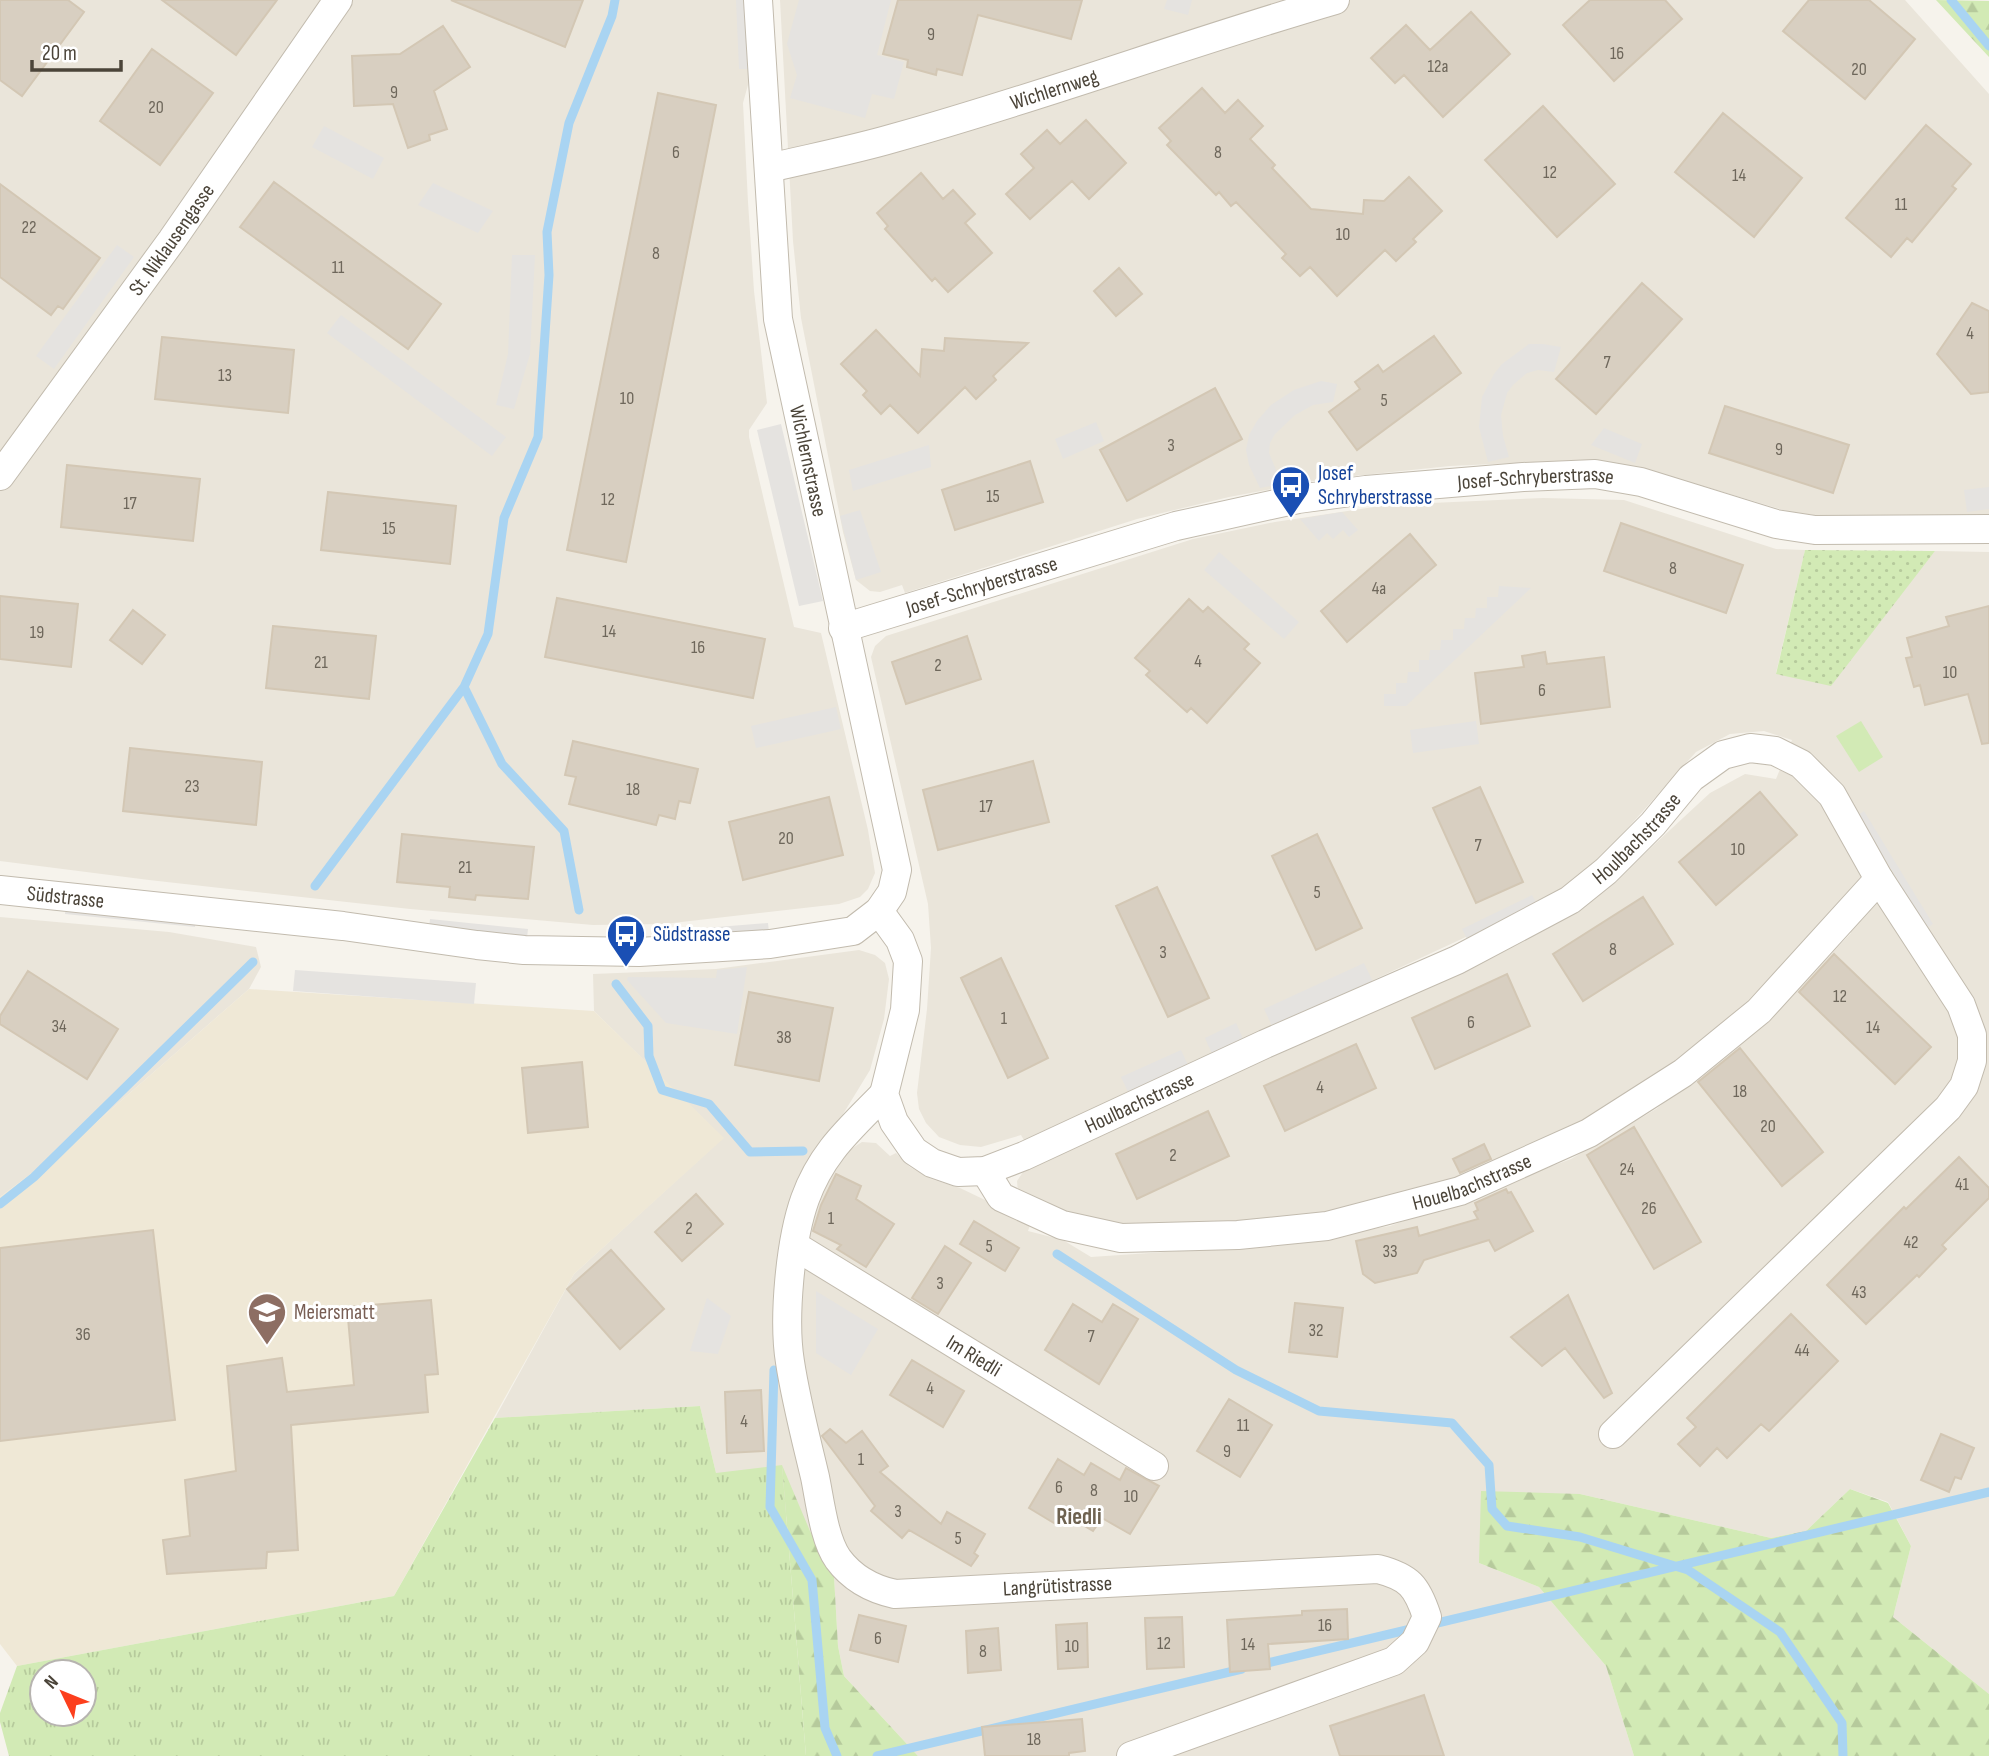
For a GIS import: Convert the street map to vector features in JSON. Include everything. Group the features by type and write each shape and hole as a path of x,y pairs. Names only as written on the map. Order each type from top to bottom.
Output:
{"street":[{"name":"St. Niklausengasse","path":"0,476 172,240 338,0"},
{"name":"Wichlernstrasse","path":"758,0 778,319 897,870 892,892 879,911"},
{"name":"Wichlernweg","path":"769,168 892,139 994,109 1250,24 1335,0"},
{"name":"Josef-Schryberstrasse","path":"844,628 1176,526 1298,499 1379,489 1595,474 1641,482 1776,524 1815,530 1989,529"},
{"name":"Houlbachstrasse","path":"884,1094 894,1122 914,1151 932,1163 958,1172 985,1171 1024,1156 1265,1044 1457,960 1570,900 1606,872 1653,824 1691,778 1723,755 1750,748 1775,751 1801,764 1832,795 1879,879 1961,1005 1972,1035 1972,1061 1964,1086 1948,1108 1613,1434"},
{"name":"Houelbachstrasse","path":"985,1171 1001,1197 1062,1225 1121,1238 1238,1235 1327,1226 1460,1191 1589,1133 1683,1073 1759,1011 1879,879"},
{"name":"Südstrasse","path":"0,890 343,926 477,946 524,950 639,952 770,944 853,931 879,911"},
{"path":"879,911 900,940 908,961 905,1010 884,1094"},
{"name":"Langrütistrasse","path":"884,1094 824,1158 805,1200 787,1299 789,1361 825,1525 837,1558 858,1579 878,1590 895,1594 1378,1569 1400,1575 1420,1595 1427,1617 1415,1643 1394,1661 1130,1756"},
{"name":"Im Riedli","path":"795,1246 1154,1466"}],"shaded area":[{"path":"0,0 748,0 751,74 743,103 754,291 767,403 749,430 749,437 794,627 821,633 868,830 875,873 868,889 860,897 839,904 664,924 593,925 410,909 0,861"},
{"path":"736,0 748,0 750,69 739,69"},
{"path":"780,0 1905,0 1989,94 1989,519 1930,515 1813,515 1790,512 1639,467 1579,460 1450,466 1325,479 1229,497 1137,519 905,593 902,585 880,592 870,591 856,580 843,532 801,318 793,241"},
{"path":"799,0 891,0 877,55 904,62 894,99 872,94 865,118 790,98 797,75 787,44"},
{"path":"1167,0 1192,0 1188,15 1164,9"},
{"path":"324,126 384,158 373,179 312,147"},
{"path":"433,183 493,211 478,233 418,205"},
{"path":"117,245 134,257 54,369 36,356"},
{"path":"512,255 535,255 530,354 514,409 496,405 508,354"},
{"path":"341,315 506,437 492,456 327,333"},
{"path":"1529,344 1561,347 1554,372 1538,370 1527,373 1507,393 1501,415 1509,457 1488,462 1479,427 1482,397 1502,364"},
{"path":"1321,381 1337,384 1333,402 1313,405 1295,415 1275,434 1269,453 1282,484 1260,488 1249,465 1246,450 1249,435 1271,405 1294,390"},
{"path":"1096,422 1104,441 1063,459 1055,439"},
{"path":"781,424 823,601 799,606 757,430"},
{"path":"1604,428 1642,444 1635,463 1591,445"},
{"path":"929,445 931,467 853,491 849,470"},
{"path":"1989,487 1989,509 1967,512 1964,490"},
{"path":"1543,498 1624,500 1776,549 1805,550 1776,673 1919,570 1935,551 1989,552 1989,1694 1893,1617 1911,1546 1888,1502 1850,1489 1806,1531 1771,1538 1580,1494 1479,1563 1539,1587 1606,1666 1634,1756 918,1756 844,1676 838,1646 834,1576 810,1531 716,1473 700,1406 495,1418 574,1274 723,1138 594,1011 593,974 716,969 859,950 875,955 885,963 889,979 884,1019 870,1070 818,1155 842,1160 851,1149 862,1142 876,1143 890,1156 896,1153 910,1167 931,1179 960,1188 1031,1222 1028,1231 1063,1240 1091,1257 1285,1244 1390,1226 1571,1159 1656,1109 1772,1016 1851,933 1832,911 1764,988 1730,1020 1676,1063 1602,1113 1474,1175 1376,1205 1288,1221 1179,1228 1100,1224 1018,1194 1017,1181 1023,1172 1231,1073 1617,879 1710,793 1745,774 1776,779 1792,740 1764,731 1730,734 1696,752 1608,850 1580,876 1537,904 1025,1142 1021,1135 981,1147 960,1145 939,1137 926,1123 919,1109 917,1093 931,948 928,904 871,657 875,646 886,636 1193,539 1275,522 1387,505"},
{"path":"860,510 881,572 856,580 840,516"},
{"path":"1342,512 1358,530 1349,537 1343,530 1333,539 1327,533 1319,541 1300,519"},
{"path":"1219,552 1299,622 1284,639 1204,570"},
{"path":"1499,586 1531,588 1406,706 1384,706 1384,694 1396,694 1396,683 1407,683 1408,672 1419,672 1419,660 1429,660 1430,650 1440,650 1441,640 1453,640 1453,629 1464,629 1465,618 1475,618 1476,608 1487,608 1487,597 1498,597"},
{"path":"836,707 841,729 756,748 751,726"},
{"path":"1476,721 1479,744 1413,753 1410,730"},
{"path":"1864,811 1933,924 1927,928 1858,815"},
{"path":"1532,895 1537,904 1467,939 1462,929"},
{"path":"66,905 196,917 195,927 65,914"},
{"path":"0,917 169,932 256,947 261,967 249,989 76,1140 0,1197"},
{"path":"430,919 528,929 527,938 429,928"},
{"path":"768,923 769,932 669,939 668,931"},
{"path":"1364,963 1373,982 1273,1028 1264,1009"},
{"path":"747,967 737,1034 666,1023 627,980 628,977 716,978 717,970"},
{"path":"295,970 476,983 474,1004 293,991"},
{"name":"Meiersmatt","path":"249,989 594,1011 724,1138 574,1274 394,1596 60,1658 28,1658 28,1664 17,1666 0,1644 0,1197 76,1140"},
{"path":"1236,1023 1244,1041 1213,1056 1205,1038"},
{"path":"1181,1050 1189,1067 1129,1094 1121,1077"},
{"path":"816,1291 878,1329 851,1375 816,1353"},
{"path":"707,1298 731,1316 718,1354 690,1351"}],"green space":[{"path":"1936,0 1989,1 1989,57"},
{"path":"1805,550 1935,551 1831,686 1776,674"},
{"path":"1861,721 1883,757 1859,772 1836,736"},
{"path":"700,1406 716,1473 782,1465 806,1756 9,1756 0,1713 17,1666 28,1664 28,1728 98,1728 98,1658 60,1658 394,1596 495,1418"},
{"path":"782,1465 810,1531 834,1576 838,1646 844,1676 918,1756 806,1756"},
{"path":"1850,1489 1888,1503 1911,1546 1893,1617 1989,1694 1989,1756 1634,1756 1606,1666 1539,1587 1479,1563 1481,1491 1580,1494 1771,1538 1806,1531"}],"building":[{"path":"0,0 68,0 84,12 22,96 0,80"},
{"path":"162,0 277,0 236,55"},
{"path":"451,0 583,0 565,47"},
{"path":"898,0 1082,0 1071,39 978,15 962,75 937,69 936,75 907,67 908,60 883,54"},
{"path":"1590,0 1665,0 1682,19 1614,81 1563,25"},
{"path":"1809,0 1869,0 1915,39 1865,99 1783,31"},
{"path":"1471,12 1510,54 1443,117 1404,75 1395,83 1371,58 1406,25 1430,50"},
{"path":"443,26 470,67 434,91 447,129 429,135 430,140 408,148 393,104 354,106 352,56 400,54"},
{"path":"152,49 213,93 160,165 100,121"},
{"path":"1202,88 1225,113 1238,100 1263,126 1250,139 1275,165 1272,168 1311,209 1363,214 1364,200 1384,201 1409,177 1442,211 1413,239 1416,242 1396,261 1385,250 1337,296 1310,267 1300,276 1282,258 1286,254 1236,202 1231,206 1219,192 1216,195 1167,145 1171,141 1159,128"},
{"path":"658,93 716,105 626,562 567,550"},
{"path":"1543,106 1615,184 1557,237 1485,160"},
{"path":"1723,113 1802,178 1754,237 1675,172"},
{"path":"1086,120 1126,163 1089,199 1072,181 1030,219 1006,194 1034,168 1021,154 1047,130 1060,144"},
{"path":"1926,125 1971,164 1952,186 1956,189 1912,242 1907,238 1891,257 1846,218"},
{"path":"921,173 943,199 953,190 975,214 965,223 992,253 948,292 935,278 932,281 885,229 888,226 877,213"},
{"path":"274,182 441,304 408,349 240,227"},
{"path":"0,184 100,258 63,309 58,306 51,315 0,277"},
{"path":"1119,268 1142,294 1116,316 1094,291"},
{"path":"1642,283 1682,319 1596,414 1556,379"},
{"path":"1972,303 1989,311 1989,392 1971,394 1937,354"},
{"path":"876,330 920,376 922,349 944,351 945,338 1028,343 993,376 996,380 976,399 965,387 918,433 890,405 881,414 863,395 867,391 841,364"},
{"path":"1434,336 1461,373 1357,450 1329,412 1360,389 1355,382 1378,365 1383,372"},
{"path":"162,337 294,350 288,413 155,399"},
{"path":"1215,388 1242,439 1127,501 1100,450"},
{"path":"1725,406 1849,445 1833,493 1709,453"},
{"path":"1030,461 1043,502 955,530 942,490"},
{"path":"67,465 200,479 193,541 61,527"},
{"path":"328,492 456,506 450,564 321,550"},
{"path":"1621,523 1743,565 1726,613 1604,571"},
{"path":"1410,534 1436,565 1347,642 1321,611"},
{"path":"0,596 78,604 71,667 0,659"},
{"path":"557,598 765,639 753,698 545,657"},
{"path":"1189,599 1203,612 1208,607 1249,644 1244,649 1260,663 1207,723 1191,708 1187,712 1146,675 1150,671 1135,658"},
{"path":"1989,606 1989,743 1982,744 1968,694 1925,705 1920,685 1914,687 1906,658 1912,657 1907,638 1949,626 1946,617"},
{"path":"133,610 165,635 142,664 110,640"},
{"path":"273,626 376,636 369,699 266,688"},
{"path":"967,636 981,679 906,704 892,662"},
{"path":"1545,652 1547,664 1604,657 1610,707 1481,724 1475,673 1524,667 1522,656"},
{"path":"573,741 698,769 690,803 679,801 675,819 659,815 656,825 569,804 576,777 565,775"},
{"path":"130,748 262,762 256,825 123,811"},
{"path":"1033,761 1049,822 938,850 923,790"},
{"path":"1480,787 1523,882 1476,903 1433,808"},
{"path":"1760,792 1797,835 1716,905 1679,862"},
{"path":"829,797 843,855 743,880 729,822"},
{"path":"402,834 534,847 528,899 476,895 475,900 449,897 450,887 397,882"},
{"path":"1317,834 1362,928 1316,950 1272,856"},
{"path":"1157,887 1209,998 1168,1017 1116,906"},
{"path":"1643,897 1673,944 1583,1001 1553,954"},
{"path":"1834,954 1931,1047 1895,1084 1799,992"},
{"path":"1001,958 1048,1058 1008,1078 961,978"},
{"path":"28,971 118,1029 87,1079 0,1024 0,1016"},
{"path":"1507,974 1530,1026 1435,1069 1412,1018"},
{"path":"749,992 833,1008 819,1081 735,1065"},
{"path":"1356,1044 1376,1088 1285,1131 1264,1086"},
{"path":"1740,1048 1823,1152 1782,1186 1698,1082"},
{"path":"582,1062 588,1127 528,1133 522,1068"},
{"path":"1208,1111 1229,1156 1137,1199 1116,1154"},
{"path":"1634,1127 1701,1242 1654,1269 1587,1155"},
{"path":"1484,1144 1491,1159 1460,1173 1453,1159"},
{"path":"1959,1157 1989,1188 1989,1198 1942,1245 1946,1249 1919,1277 1917,1275 1866,1324 1827,1285 1904,1207 1906,1209"},
{"path":"836,1174 861,1186 856,1199 894,1224 866,1267 837,1249 841,1245 813,1231 821,1205"},
{"path":"1506,1189 1508,1193 1511,1192 1533,1231 1495,1251 1489,1240 1424,1260 1417,1273 1375,1283 1363,1274 1356,1241 1417,1227 1419,1236 1478,1219 1474,1212 1478,1210 1475,1203"},
{"path":"696,1194 723,1224 682,1261 655,1232"},
{"path":"974,1221 1019,1248 1005,1271 960,1244"},
{"path":"153,1230 175,1420 0,1441 0,1248"},
{"path":"945,1246 971,1263 938,1314 912,1298"},
{"path":"611,1250 664,1309 620,1349 567,1289"},
{"path":"1568,1295 1612,1393 1604,1398 1565,1348 1542,1366 1511,1337"},
{"path":"431,1300 438,1374 425,1375 428,1412 291,1425 298,1550 267,1552 266,1568 167,1574 163,1540 190,1536 185,1480 236,1471 227,1366 282,1358 287,1392 354,1385 347,1307"},
{"path":"1295,1303 1343,1308 1337,1357 1289,1352"},
{"path":"1073,1304 1102,1322 1113,1304 1138,1319 1099,1384 1045,1350"},
{"path":"1791,1314 1838,1361 1769,1431 1761,1424 1727,1458 1717,1448 1700,1466 1678,1444 1696,1427 1687,1418"},
{"path":"912,1360 964,1391 943,1427 890,1395"},
{"path":"761,1390 764,1451 727,1453 725,1392"},
{"path":"1229,1399 1272,1425 1240,1477 1197,1451"},
{"path":"830,1429 846,1443 862,1431 888,1466 880,1472 941,1524 947,1512 985,1534 974,1553 978,1556 971,1566 909,1530 902,1538 871,1511 875,1506 822,1436"},
{"path":"1941,1434 1974,1448 1961,1479 1955,1477 1949,1492 1921,1480"},
{"path":"1058,1459 1084,1475 1091,1463 1120,1480 1126,1468 1159,1486 1130,1534 1102,1518 1093,1531 1066,1515 1059,1526 1029,1508"},
{"path":"1347,1609 1348,1639 1268,1644 1270,1669 1230,1672 1227,1620 1302,1615 1302,1611"},
{"path":"859,1615 906,1626 898,1662 850,1650"},
{"path":"1182,1617 1184,1667 1147,1669 1145,1618"},
{"path":"1087,1623 1088,1667 1058,1669 1056,1625"},
{"path":"998,1628 1001,1670 968,1673 966,1631"},
{"path":"1424,1695 1444,1756 1340,1756 1330,1726"},
{"path":"1082,1719 1085,1751 1069,1753 1069,1756 985,1756 982,1727"}],"waterway":[{"path":"315,886 464,687 488,634 504,518 538,437 549,275 547,232 569,123 612,16 615,0"},
{"path":"1951,0 1989,46"},
{"path":"464,687 502,764 564,831 579,910"},
{"path":"0,1204 34,1177 253,962"},
{"path":"616,984 648,1026 649,1056 662,1090 709,1104 750,1152 803,1151"},
{"path":"1057,1254 1236,1370 1319,1411 1452,1423 1489,1465 1492,1509 1507,1526 1580,1537 1688,1570 1780,1632 1842,1723 1843,1756"},
{"path":"774,1370 770,1507 812,1580 825,1728 837,1756"},
{"path":"1429,1625 1989,1492"},
{"path":"1259,1665 1415,1628"},
{"path":"877,1756 1242,1669"}],"place":[{"name":"Josef Schryberstrasse","path":"1291,519"},
{"name":"Südstrasse","path":"626,968"},
{"name":"Meiersmatt","path":"267,1346"}],"district":[{"name":"Riedli","path":"1079,1517"}]}
